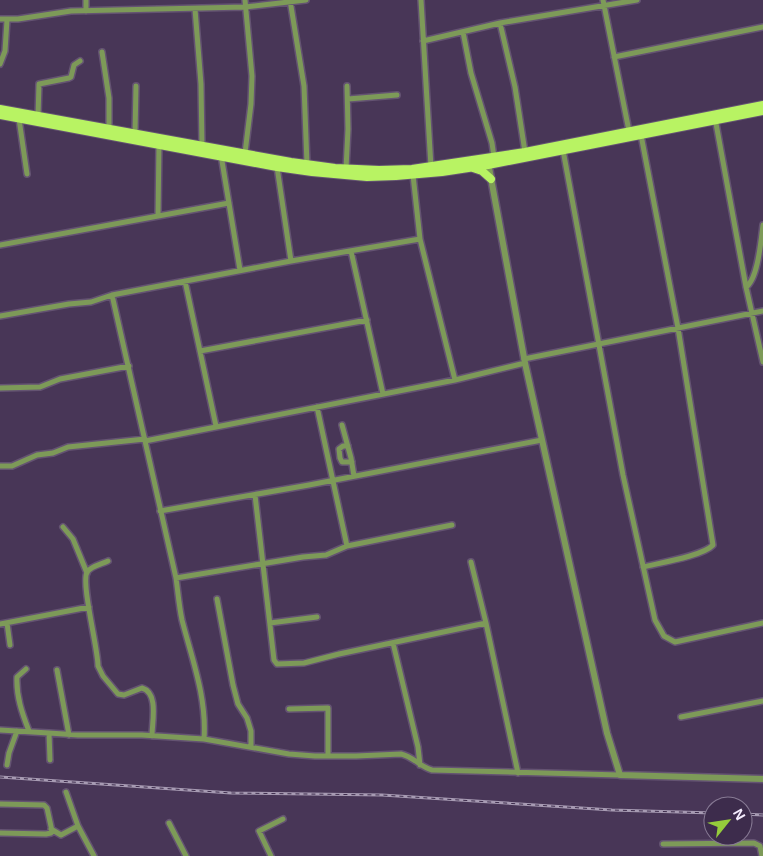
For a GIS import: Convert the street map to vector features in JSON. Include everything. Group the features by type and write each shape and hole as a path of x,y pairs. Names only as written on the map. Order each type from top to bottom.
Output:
{"main road":[{"path":"0,109 307,164 346,169 379,170 431,167 564,150 641,135 763,105"},
{"path":"0,115 312,172 359,176 413,175 471,167 490,160 525,152 629,131 763,111"},
{"path":"471,167 482,171 491,179"}],"street":[{"path":"86,0 86,11"},
{"path":"245,0 252,76 251,104 245,154"},
{"path":"0,19 7,20 52,13 86,11 245,7 306,0"},
{"path":"421,0 431,167"},
{"path":"423,41 500,23 603,3 637,0"},
{"path":"290,1 304,86 307,164"},
{"path":"603,3 629,131"},
{"path":"195,9 201,84 202,146"},
{"path":"0,64 5,51 7,20"},
{"path":"500,23 514,86 525,152"},
{"path":"614,57 763,27"},
{"path":"463,32 471,73 492,143 490,160 491,179 525,361 607,733 620,775"},
{"path":"102,52 110,98 109,128"},
{"path":"38,116 39,84 68,78 74,65 80,61"},
{"path":"135,133 136,86"},
{"path":"346,169 348,129 347,86"},
{"path":"348,99 397,95"},
{"path":"715,118 746,287 763,362"},
{"path":"19,119 27,174"},
{"path":"641,135 678,328 713,545 707,550 643,567"},
{"path":"158,216 159,144"},
{"path":"564,150 623,475 655,620 667,639 675,642 763,623"},
{"path":"220,156 230,203 240,270"},
{"path":"277,166 292,261"},
{"path":"413,175 420,238 455,380"},
{"path":"0,245 230,203"},
{"path":"746,287 751,281 754,272 763,225"},
{"path":"0,316 91,302 112,295 240,270 420,238"},
{"path":"350,251 383,394"},
{"path":"185,281 216,426"},
{"path":"112,295 176,578 182,620 204,706 206,722 204,739"},
{"path":"0,466 12,466 37,455 68,447 145,440 455,380 525,361 600,344 763,312"},
{"path":"200,351 367,320"},
{"path":"0,388 40,387 60,379 129,366"},
{"path":"317,407 347,546"},
{"path":"342,425 354,476"},
{"path":"160,511 255,495 542,440"},
{"path":"348,446 339,448 340,458 342,462 352,462"},
{"path":"255,495 274,660 278,664 304,663 486,623"},
{"path":"176,578 303,557 326,555 347,546 452,525"},
{"path":"62,528 73,539 87,573 89,607 100,670 118,694 124,695 142,688 149,692 152,698 152,736"},
{"path":"87,573 108,561"},
{"path":"471,562 518,773"},
{"path":"217,599 233,685 238,704 247,718 250,731 250,746"},
{"path":"0,624 89,607"},
{"path":"270,623 317,617"},
{"path":"7,623 10,645"},
{"path":"394,643 418,747 420,765"},
{"path":"26,668 17,677 17,684 23,717 29,731"},
{"path":"57,670 69,735"},
{"path":"680,717 763,701"},
{"path":"290,709 328,708 328,756"},
{"path":"0,730 69,735 204,739 289,754 328,756 401,754 432,770 763,779"},
{"path":"7,766 9,753 18,730"},
{"path":"49,733 50,760"},
{"path":"66,792 78,826 94,856"},
{"path":"0,804 44,805 47,808 52,833 0,833"},
{"path":"271,856 259,832 284,819"},
{"path":"169,823 186,856"},
{"path":"51,829 61,835 78,826"},
{"path":"663,844 754,844 760,846 762,856"}],"railway":[{"path":"0,777 231,793 382,795 612,810 703,813"},
{"path":"753,814 763,815"}]}
